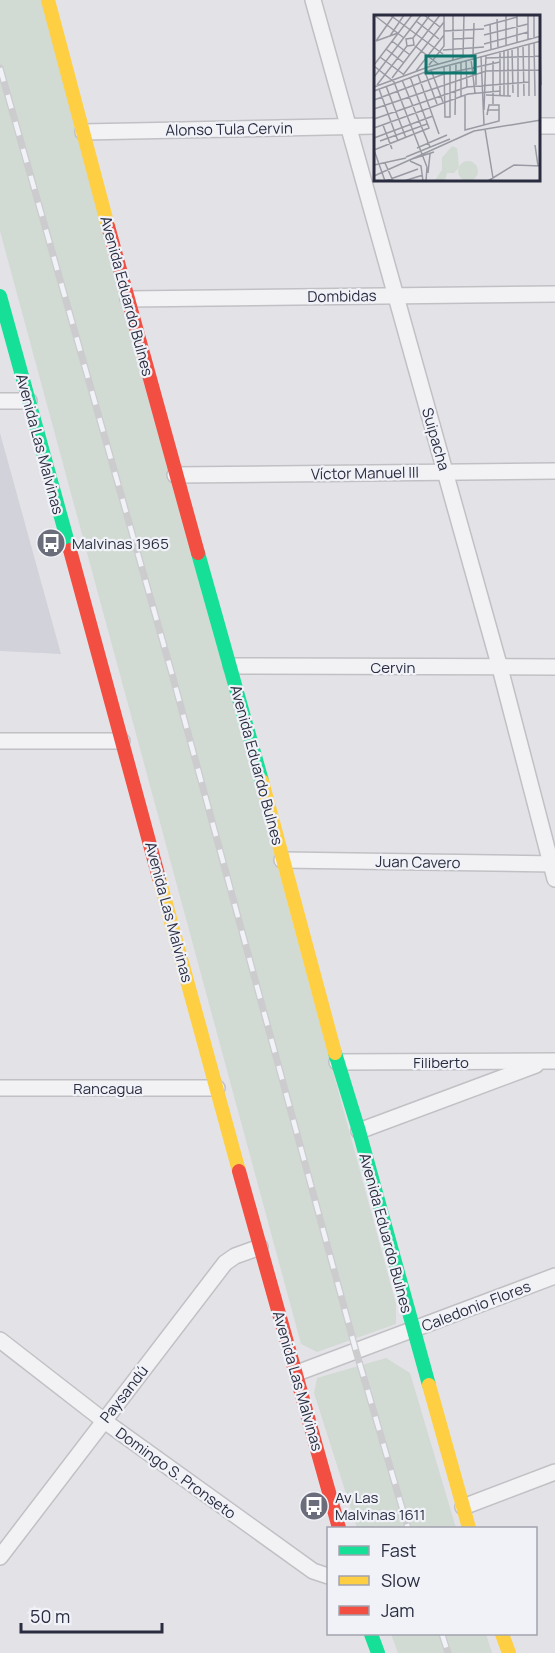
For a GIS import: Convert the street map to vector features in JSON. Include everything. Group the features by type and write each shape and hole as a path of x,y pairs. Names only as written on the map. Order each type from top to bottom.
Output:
{"main road":[{"name":"Avenida Eduardo Bulnes","path":"48,0 175,475 231,666 337,1062 359,1131 469,1527"},
{"name":"Avenida Las Malvinas","path":"0,296 339,1527"},
{"path":"502,1635 509,1653"}],"street":[{"name":"Suipacha","path":"313,0 554,869"},
{"name":"Alonso Tula Cervin","path":"83,132 374,126"},
{"name":"Dombidas","path":"128,299 555,294"},
{"path":"0,401 29,401"},
{"name":"Víctor Manuel III","path":"175,475 555,471"},
{"name":"Cervin","path":"231,666 555,667"},
{"path":"0,741 122,741"},
{"name":"Juan Cavero","path":"282,860 554,869"},
{"name":"Filiberto","path":"337,1062 550,1061"},
{"name":"Filiberto","path":"359,1131 550,1061"},
{"name":"Rancagua","path":"0,1088 217,1088"},
{"name":"Paysandú","path":"0,1557 225,1263 235,1256 260,1247"},
{"name":"Caledonio Flores","path":"297,1373 555,1276"},
{"name":"Domingo S. Pronseto","path":"0,1340 103,1420 313,1571 327,1576"},
{"path":"463,1507 555,1472"}],"shaded area":[{"path":"0,0 43,0 396,1304 396,1324 317,1352 301,1344 0,231"},
{"path":"0,433 61,654 0,651"},
{"path":"386,1358 410,1373 456,1527 357,1527 314,1393 317,1378"},
{"path":"391,1635 486,1635 492,1653 398,1653"}],"railway":[{"path":"0,68 172,674 356,1351 408,1527"},
{"path":"442,1635 448,1653"}],"traffic: fast":[{"path":"0,296 70,550"},
{"path":"198,553 262,781"},
{"path":"335,1053 359,1131 429,1385"},
{"path":"371,1635 378,1653"}],"traffic: slow":[{"path":"48,0 108,226"},
{"path":"262,781 335,1053"},
{"path":"159,878 239,1171"},
{"path":"429,1385 469,1527"},
{"path":"502,1635 509,1653"}],"traffic: jam":[{"path":"108,226 198,553"},
{"path":"70,550 159,878"},
{"path":"239,1171 339,1527"}],"place":[{"name":"Malvinas 1965","path":"51,543"},
{"name":"Av Las Malvinas 1611","path":"314,1506"}]}
